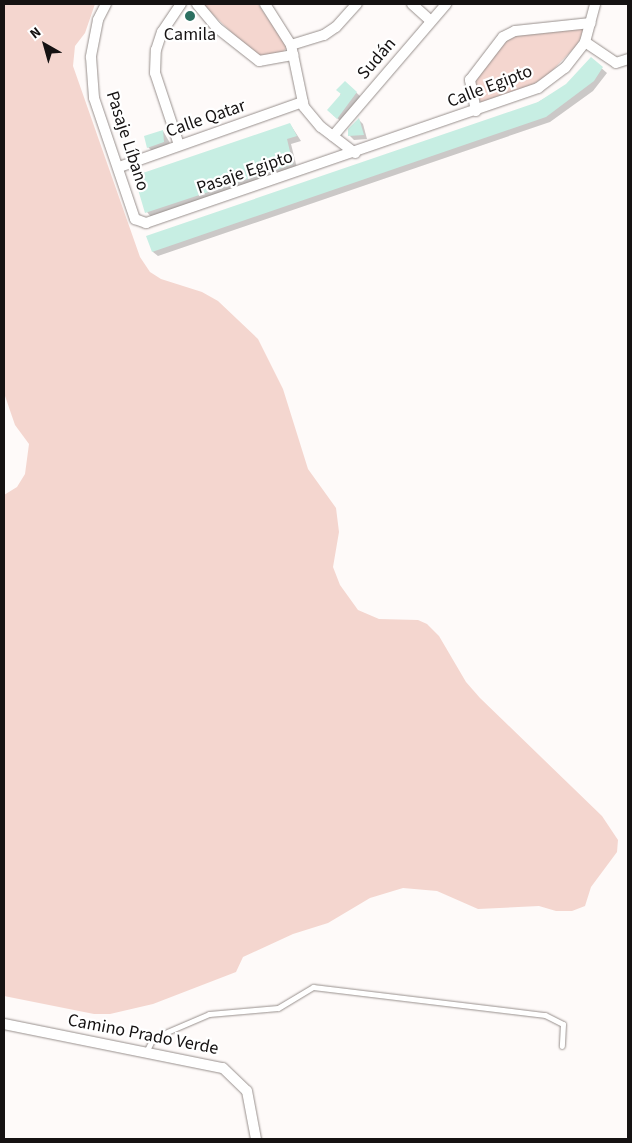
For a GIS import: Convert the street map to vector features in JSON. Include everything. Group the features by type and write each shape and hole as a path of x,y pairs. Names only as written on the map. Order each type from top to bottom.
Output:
{"street":[{"name":"Pasaje Líbano","path":"106,4 98,20 91,57 94,98 135,218 146,224"},
{"path":"179,145 155,73 156,50 162,32 181,4"},
{"path":"197,4 216,28 259,60 292,50 324,35 336,27 357,4"},
{"path":"265,4 292,50 304,102 321,127 355,153"},
{"path":"412,4 431,21"},
{"name":"Sudán","path":"333,136 446,4"},
{"name":"Calle Egipto","path":"355,153 538,88 564,68 585,42 596,4"},
{"path":"476,111 470,80 503,36 515,30 591,23"},
{"path":"585,42 616,63 628,59"},
{"name":"Calle Qatar","path":"119,167 304,102"},
{"name":"Pasaje Egipto","path":"146,224 355,153"},
{"name":"Camino Prado Verde","path":"4,1024 215,1064 231,1072 250,1098 256,1139"}],"lane":[{"path":"146,1052 153,1038 208,1014 278,1008 314,987 545,1015 564,1024 562,1046"}],"shaded area":[{"path":"4,4 95,4 85,33 75,46 73,66 140,257 150,272 161,279 202,292 218,301 258,339 283,389 308,469 336,508 339,532 333,567 340,585 358,610 379,619 418,620 427,624 439,636 466,682 480,698 602,816 618,840 617,852 591,887 585,906 572,911 556,911 539,906 478,909 437,891 403,888 370,898 328,923 293,934 243,957 236,972 153,1004 110,1014 94,1014 4,996 4,495 17,487 25,474 29,444 15,425 4,393"},
{"path":"202,4 258,4 287,47 281,55 264,58 253,53"},
{"path":"585,29 577,45 548,75 532,85 482,103 478,98 473,80 511,36"}],"building":[{"path":"591,57 603,67 594,81 546,117 152,252 146,236 538,102 566,84"},
{"path":"345,81 357,92 337,119 327,110 341,94 336,90"},
{"path":"359,118 364,135 348,136 348,129"},
{"path":"290,123 297,136 287,139 293,164 145,213 134,176"},
{"path":"163,130 164,142 147,148 144,136"}],"place":[{"name":"Camila","path":"190,16"}]}
